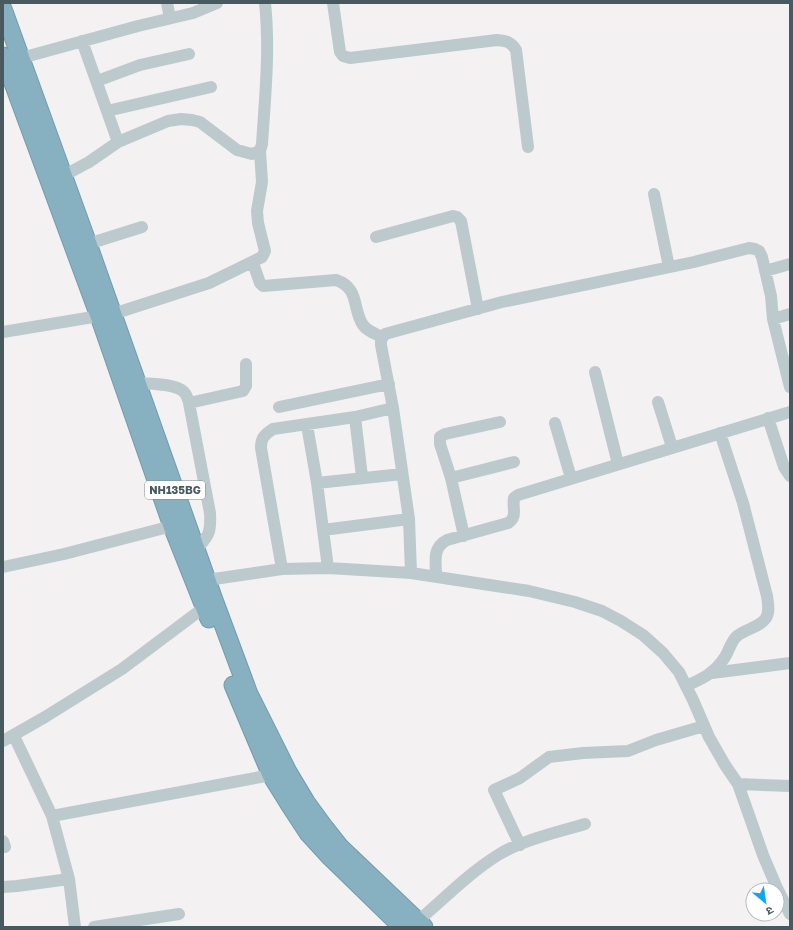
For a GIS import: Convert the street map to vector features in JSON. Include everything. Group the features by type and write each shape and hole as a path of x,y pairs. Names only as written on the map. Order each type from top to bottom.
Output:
{"highway":[{"name":"NH135BG","path":"3,9 10,59 106,315 138,383 207,580 209,604 232,682 271,775 288,804 308,833 330,858 415,925"},
{"name":"NH135BG","path":"10,59 63,176 88,244 106,315 172,526 249,694 270,738 306,802 340,846 415,925"}],"street":[{"path":"168,3 170,18"},
{"path":"10,59 193,13 216,3"},
{"path":"3,332 106,315 209,283 262,257 265,251 258,223 257,211 262,182 260,151 262,144 266,71 267,18 265,3"},
{"path":"333,3 340,52 343,56 350,58 497,40 506,41 512,44 516,50 528,148"},
{"path":"82,41 118,142"},
{"path":"97,81 140,65 190,54"},
{"path":"107,111 211,87"},
{"path":"63,176 89,162 118,142 168,121 181,119 200,122 237,150 252,154 260,151"},
{"path":"654,194 669,267"},
{"path":"376,237 453,216 458,217 461,221 478,309"},
{"path":"88,244 142,227"},
{"path":"411,573 409,519 393,408 381,345 382,337 389,332 502,302 669,267 749,248 755,249 761,253 771,296 773,319 785,350 789,380"},
{"path":"253,262 260,283 263,286 336,280 343,283 349,287 353,294 364,326 369,331 382,337"},
{"path":"765,271 790,264"},
{"path":"773,319 790,314"},
{"path":"189,403 243,391 246,386 246,364"},
{"path":"594,372 618,464"},
{"path":"138,383 179,388 186,395 189,403 210,513 211,528 208,537 196,549"},
{"path":"279,407 389,384"},
{"path":"658,402 672,447"},
{"path":"282,569 260,448 261,439 265,434 273,429 355,417 393,408"},
{"path":"436,576 437,549 439,545 448,540 508,523 513,520 514,498 518,495 790,412"},
{"path":"355,417 362,477"},
{"path":"768,418 784,467 790,476"},
{"path":"464,536 451,478 440,444 440,437 445,434 500,422"},
{"path":"555,423 571,478"},
{"path":"307,425 317,483 328,568"},
{"path":"712,673 725,657 736,637 744,631 760,624 766,618 769,609 743,503 720,433"},
{"path":"451,478 514,462"},
{"path":"317,483 362,477 402,474"},
{"path":"323,530 409,519"},
{"path":"3,567 64,554 172,526"},
{"path":"207,580 282,569 328,568 411,573 529,591 575,602 602,611 621,621 643,635 663,653 678,672 704,726 725,765 738,784 766,862 790,914"},
{"path":"75,927 69,879 52,816 8,739 122,669 209,604"},
{"path":"686,686 712,673 790,663"},
{"path":"520,845 494,790 520,778 549,757 628,750 704,726"},
{"path":"52,816 271,775"},
{"path":"738,784 790,786"},
{"path":"415,925 478,868 499,854 520,845 585,824"},
{"path":"3,887 69,879"},
{"path":"94,927 179,914"}]}
